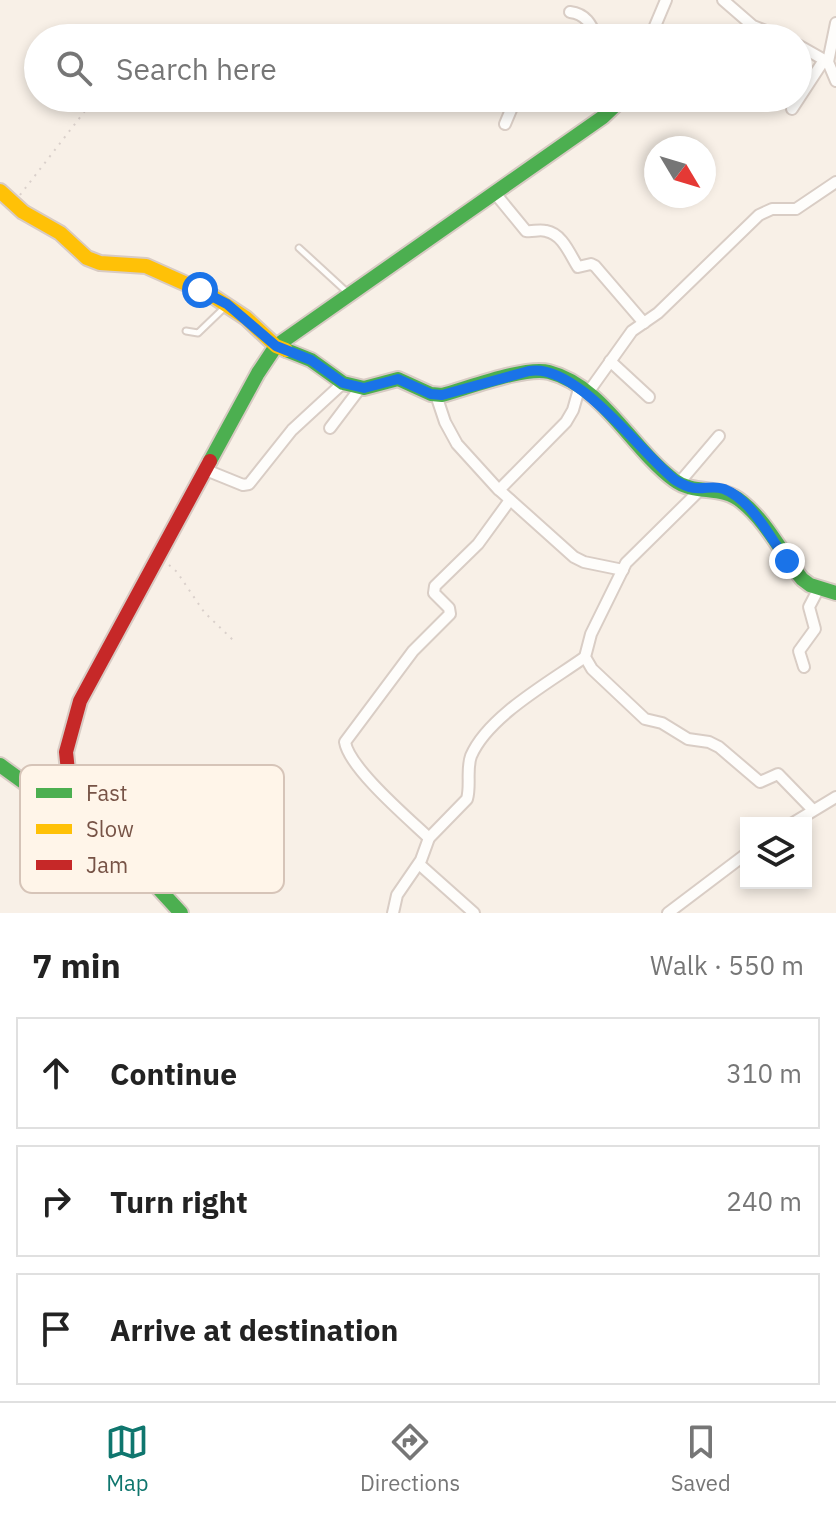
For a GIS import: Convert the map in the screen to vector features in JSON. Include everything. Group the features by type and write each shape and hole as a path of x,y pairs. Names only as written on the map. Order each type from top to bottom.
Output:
{"street":[{"path":"656,24 666,0"},
{"path":"723,0 751,24"},
{"path":"570,12 580,14 590,24"},
{"path":"812,81 826,61 836,23"},
{"path":"812,53 826,61 836,81"},
{"path":"505,124 510,112"},
{"path":"67,765 66,752 77,710 276,346 608,112"},
{"path":"499,490 566,422 583,391 630,333 658,313 730,241 764,212 796,209 836,182"},
{"path":"0,191 31,217 60,233 92,261 146,266 174,276 227,304 276,346 311,360 343,383 361,387 398,379 436,395 543,369 561,377 583,391 679,483 700,490 722,488 742,502 802,579 836,593"},
{"path":"494,192 526,231 553,233 578,267 595,266 644,323"},
{"path":"610,361 649,397"},
{"path":"206,470 243,485 249,484 292,430 343,383"},
{"path":"330,428 361,387"},
{"path":"436,395 457,444 499,490 574,557 623,570"},
{"path":"679,483 719,436"},
{"path":"393,913 397,895 419,864 429,838 467,799 468,765 473,751 503,717 585,657 591,634 623,570 638,550 700,490"},
{"path":"429,838 366,775 346,749 345,742 404,662 450,614 449,608 434,593 435,586 478,544 510,500"},
{"path":"804,667 799,651 815,629 809,609 819,588"},
{"path":"585,657 592,669 645,719 662,723 688,739 719,747 760,782 778,774 813,810"},
{"path":"0,765 20,780"},
{"path":"802,817 836,797"},
{"path":"668,913 740,859"},
{"path":"419,864 474,913"},
{"path":"163,893 181,913"}],"lane":[{"path":"299,248 349,293"},
{"path":"186,331 198,333 227,304"}],"path":[{"path":"12,202 84,112"},
{"path":"158,557 177,572 204,612 235,642"}],"traffic: fast":[{"path":"210,461 276,346 608,112"},
{"path":"286,350 311,360 343,383 364,388 398,379 431,394 442,395 526,372 549,372 568,379 601,404 658,467 674,480 691,488 725,493 742,502 767,529 802,579 810,585 836,593"},
{"path":"0,765 20,780"},
{"path":"163,893 181,913"}],"traffic: slow":[{"path":"0,191 23,212 60,233 87,258 100,263 146,266 211,295 246,318 276,346 286,350"}],"traffic: jam":[{"path":"67,765 66,752 80,701 210,461"}],"route":[{"path":"200,290 227,304 276,346 311,360 343,383 355,387 364,388 398,379 431,394 442,395 529,371 543,369 552,372 587,394 675,480 692,489 722,488 742,502 787,561"}]}
